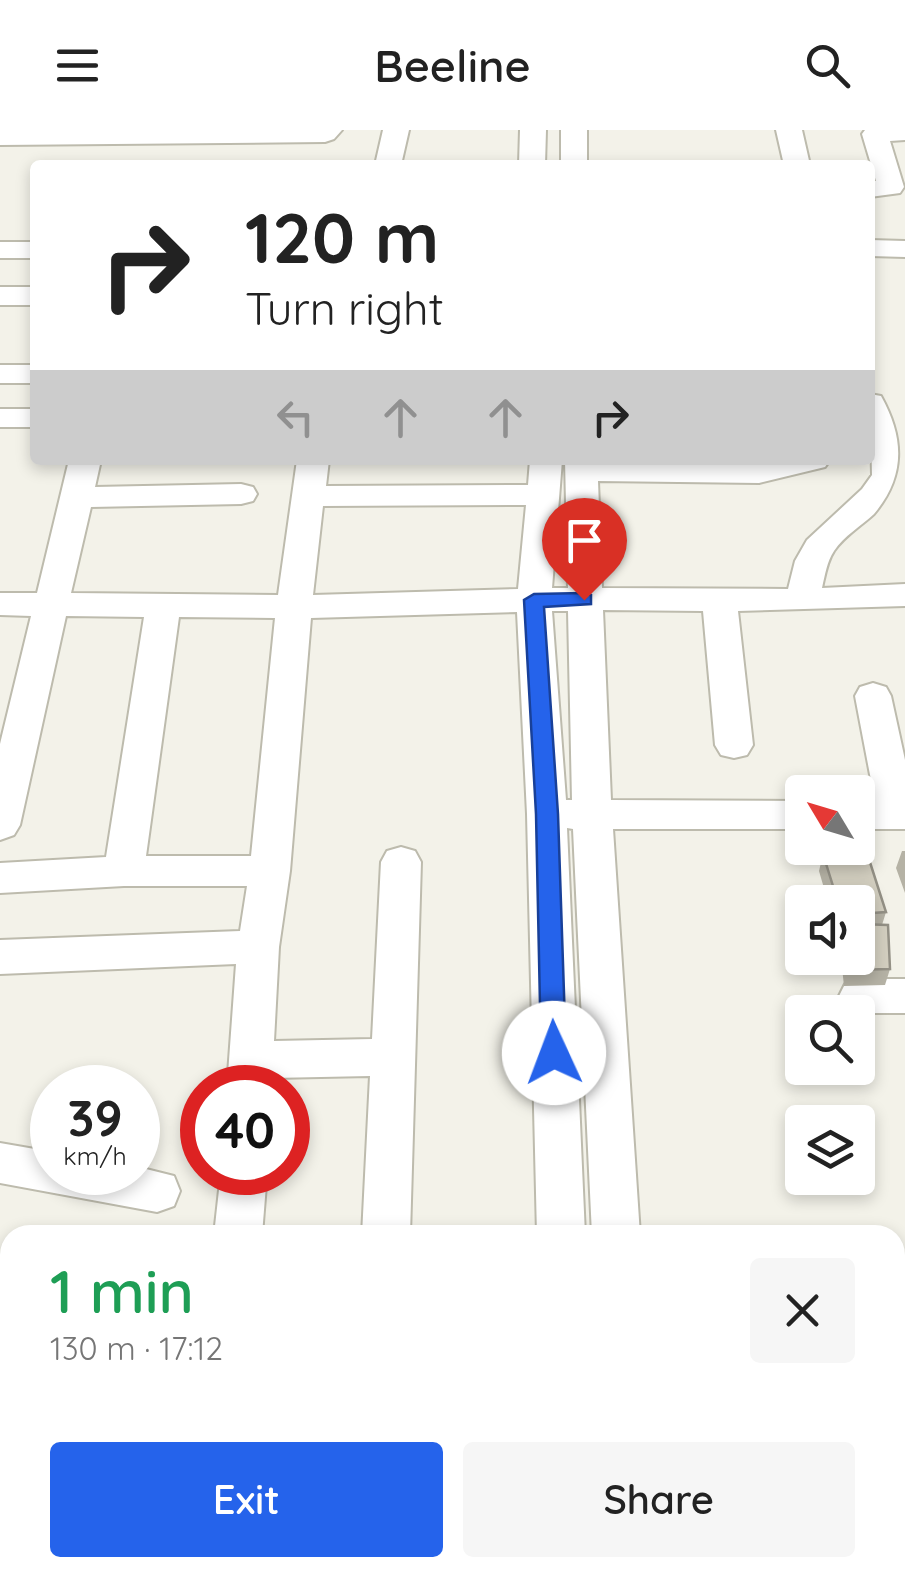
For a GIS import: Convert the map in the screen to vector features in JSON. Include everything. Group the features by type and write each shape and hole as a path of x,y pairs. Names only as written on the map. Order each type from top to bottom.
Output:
{"street":[{"path":"0,137 205,132 325,134 329,130"},
{"path":"389,160 396,130"},
{"path":"532,160 533,130"},
{"path":"574,130 574,160"},
{"path":"789,130 796,160"},
{"path":"196,160 205,132"},
{"path":"875,188 891,186 875,134 905,132"},
{"path":"281,160 288,134"},
{"path":"875,248 905,249"},
{"path":"0,250 30,250"},
{"path":"0,296 30,296"},
{"path":"0,374 30,374"},
{"path":"0,418 30,418"},
{"path":"803,600 810,562 824,540 886,478 890,462 877,446"},
{"path":"0,825 84,465"},
{"path":"251,1065 258,946 270,871 294,608 312,465"},
{"path":"308,496 563,472 759,473 793,465"},
{"path":"563,472 584,600 615,1225"},
{"path":"561,1225 547,814 534,600 563,472"},
{"path":"77,497 242,494"},
{"path":"0,604 164,603 294,608 534,600 720,602 905,595"},
{"path":"720,602 734,745"},
{"path":"124,872 164,603"},
{"path":"874,696 901,815 875,815"},
{"path":"547,814 785,815"},
{"path":"386,1225 400,862"},
{"path":"0,878 270,871"},
{"path":"0,957 258,946"},
{"path":"875,996 905,996"},
{"path":"310,1067 393,1057"},
{"path":"0,1163 30,1169"},
{"path":"239,1225 242,1195"}],"building":[{"path":"826,865 871,865 886,912 875,913 875,885 833,885"},
{"path":"875,925 888,925 890,969 875,969"}],"route":[{"path":"554,1053 547,814 534,600 584,600"}]}
